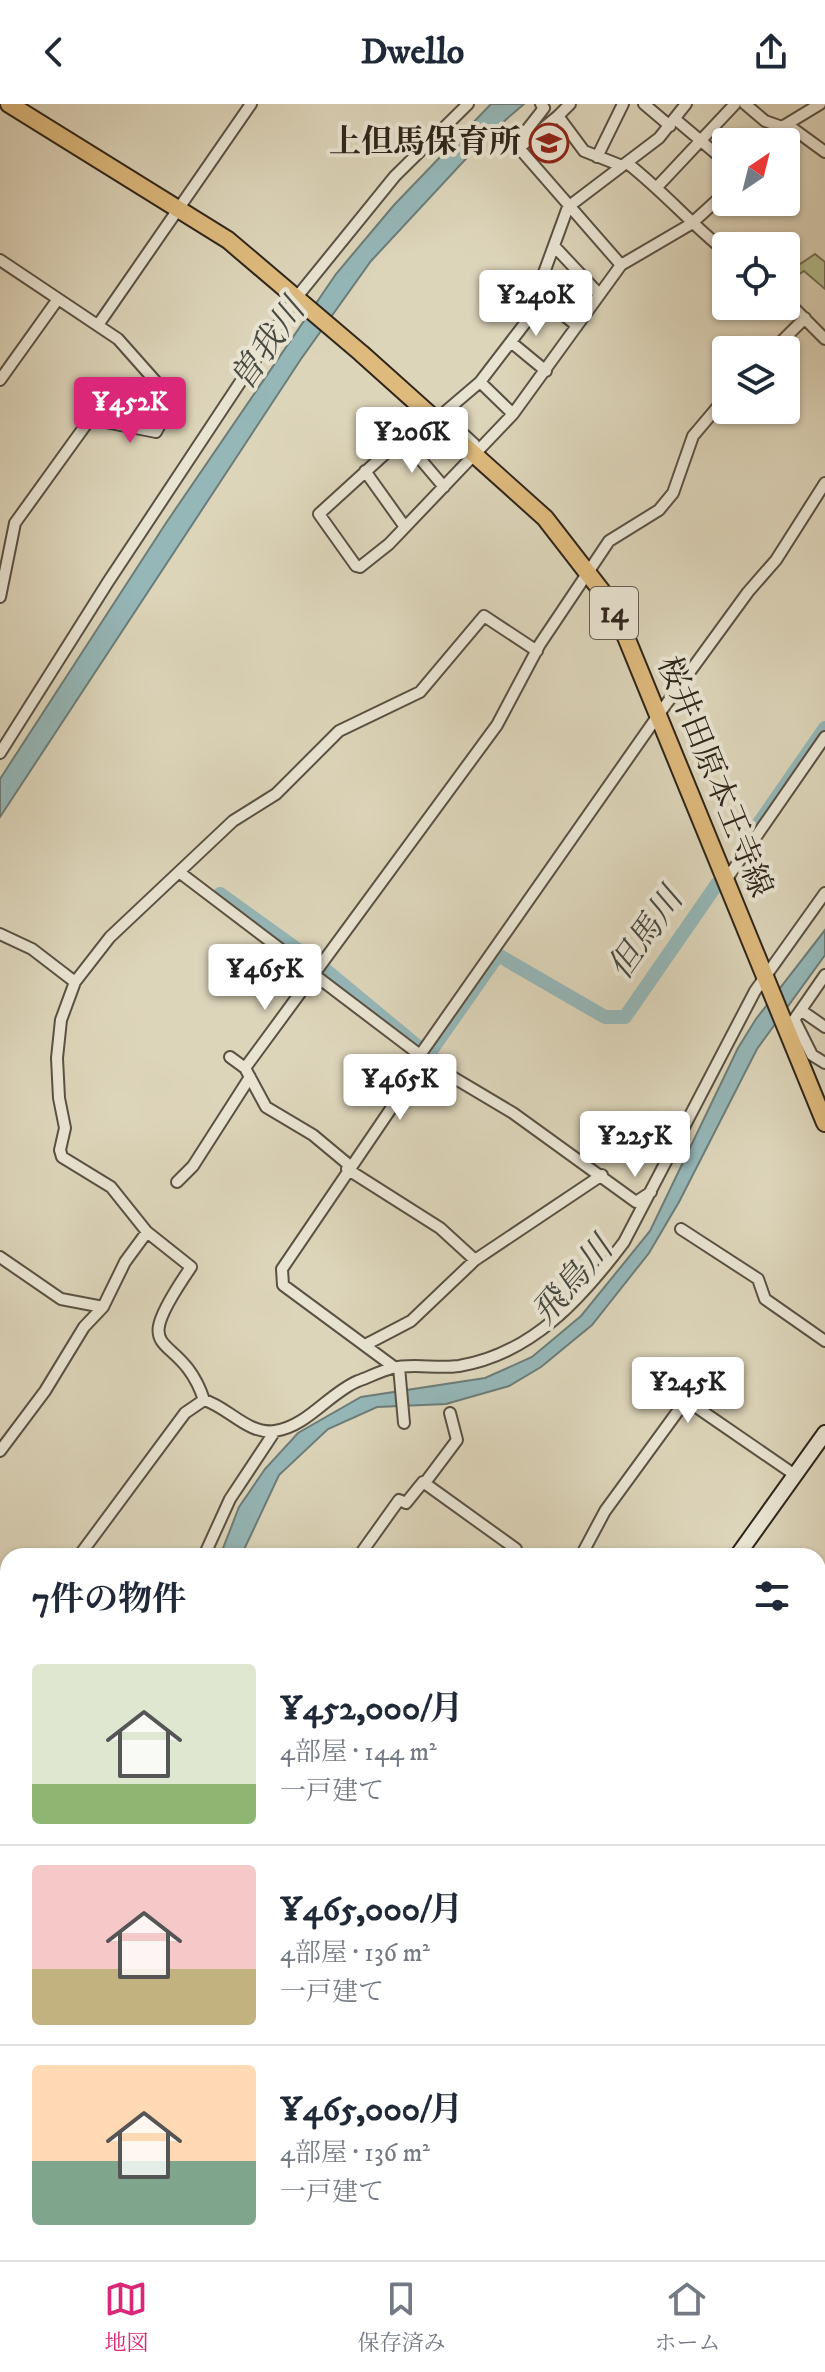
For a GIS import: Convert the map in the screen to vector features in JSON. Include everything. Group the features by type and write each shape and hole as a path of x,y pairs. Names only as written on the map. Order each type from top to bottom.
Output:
{"main road":[{"name":"桜井田原本王寺線","path":"9,104 182,208 228,240 477,451 545,518 588,570 607,598 659,714 765,975 790,1027 825,1123"}],"street":[{"path":"98,325 182,208 251,104"},
{"path":"0,753 108,582 298,299 395,176 468,104"},
{"path":"541,104 544,108 519,140 519,148 621,265"},
{"path":"519,148 570,104"},
{"path":"597,157 623,104"},
{"path":"644,104 712,150"},
{"path":"477,451 446,418 446,411 480,382 512,343 537,293 568,207 624,164 672,122 686,104"},
{"path":"657,187 735,104"},
{"path":"745,104 765,121 785,126 825,152"},
{"path":"785,126 820,104"},
{"path":"558,116 584,151 624,164 657,187 691,224 712,241"},
{"path":"477,451 468,454 433,425 405,441 365,471 319,514 360,567 405,527 513,414 621,265 691,224 712,205"},
{"path":"554,246 599,294"},
{"path":"0,260 118,339 173,401 173,407 156,432 90,419 15,523 1,593"},
{"path":"537,293 577,326"},
{"path":"0,380 58,299"},
{"path":"800,313 825,339"},
{"path":"787,336 805,318"},
{"path":"512,343 546,371"},
{"path":"480,382 513,414"},
{"path":"177,1182 193,1166 248,1072 312,976 497,725 537,651 588,570 609,541 659,510 673,493 693,436 712,414"},
{"path":"405,441 444,487"},
{"path":"365,471 405,527"},
{"path":"404,1421 397,1367 283,1285 280,1278 282,1269 422,1058 659,714 748,592 776,560 825,483"},
{"path":"275,1431 254,1428 204,1400 197,1378 163,1347 159,1337 161,1312 191,1267 147,1232 111,1187 62,1157 60,1150 65,1128 58,1090 61,1020 75,982 110,937 233,821 288,783 339,731 420,692 484,616 537,651"},
{"path":"726,880 825,737"},
{"path":"179,872 422,1058 513,1113 636,1202 649,1191 653,1193"},
{"path":"208,1548 230,1499 275,1431 314,1412 349,1385 397,1367 455,1366 481,1362 502,1354 538,1333 600,1274 624,1242 653,1193 705,1083 765,975 825,893"},
{"path":"0,934 42,955 75,982"},
{"path":"825,975 790,1027 812,1055 825,1063"},
{"path":"802,1011 825,1027"},
{"path":"230,1057 248,1072 266,1107 313,1135 348,1167 440,1228 475,1260"},
{"path":"367,1344 411,1321 475,1260 602,1175"},
{"path":"681,1229 758,1279 765,1299 825,1341"},
{"path":"0,1451 45,1391 84,1327 103,1307 125,1262 147,1232"},
{"path":"0,1257 61,1299 103,1307"},
{"path":"85,1548 185,1413 204,1400"},
{"path":"585,1548 605,1511 686,1400 795,1475"},
{"path":"365,1548 399,1500 406,1503 457,1440 450,1413"},
{"path":"743,1548 825,1433"},
{"path":"424,1484 515,1548"}],"green space":[{"path":"815,254 825,262 825,289 804,271 800,274 800,264"}],"water":[{"path":"491,104 524,104 488,135 371,261 301,359 0,817 0,779 166,523 336,274 394,205"},
{"path":"825,930 825,955 757,1049 679,1202 649,1253 592,1325 541,1367 509,1386 446,1404 377,1407 328,1429 279,1475 245,1548 223,1548 239,1507 265,1469 298,1433 361,1397 485,1378 532,1357 581,1316 650,1231 738,1048 756,1019"}],"waterway":[{"name":"但馬川","path":"755,829 825,728"},
{"name":"但馬川","path":"220,894 323,968 428,1055 498,955 605,1017 625,1017 717,884"}],"place":[{"name":"上但馬保育所","path":"549,143"}],"water label":[{"name":"曽我川","path":"268,345"},
{"name":"飛鳥川","path":"573,1281"}]}
